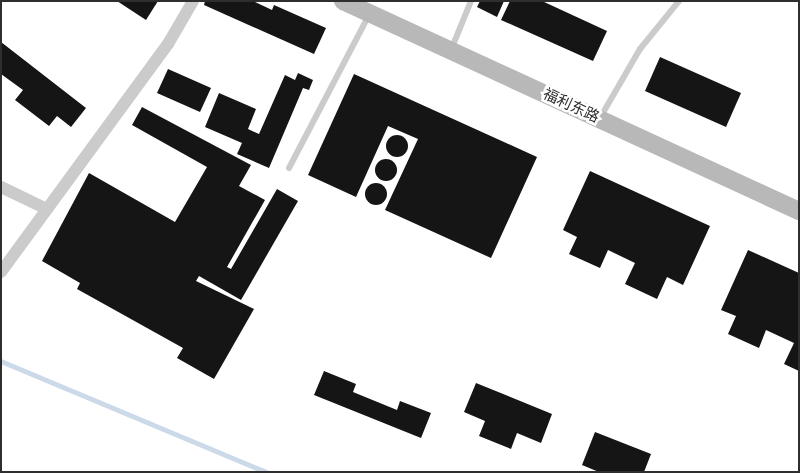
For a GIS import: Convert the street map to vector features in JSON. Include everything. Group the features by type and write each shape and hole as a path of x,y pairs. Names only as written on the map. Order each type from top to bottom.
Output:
{"main road":[{"name":"福利东路","path":"343,1 799,211"}],"street":[{"path":"1,272 168,44 193,1"},
{"path":"1,187 47,209"}],"lane":[{"path":"450,51 471,1"},
{"path":"599,119 640,50 679,1"},
{"path":"289,168 369,14"}],"building":[{"path":"117,1 158,1 146,20"},
{"path":"205,1 253,1 272,10 274,5 326,28 314,54 204,5"},
{"path":"480,1 504,1 497,17 477,7"},
{"path":"510,1 542,1 607,31 593,61 501,20"},
{"path":"1,42 86,108 71,127 57,116 49,126 15,100 23,90 1,74"},
{"path":"660,57 741,93 726,127 645,91"},
{"path":"168,69 211,88 200,112 157,93"},
{"path":"298,73 313,80 309,90 303,88 269,168 237,154 242,143 205,127 219,93 256,109 248,129 259,134 285,75 295,80"},
{"path":"354,74 537,157 491,258 385,210 418,139 388,126 356,197 308,175"},
{"path":"142,107 251,165 239,186 265,200 227,267 231,269 277,189 298,201 241,300 199,276 196,281 254,309 214,379 177,358 183,348 77,289 80,283 42,261 89,173 175,222 207,167 132,125"},
{"path":"393,135 401,135 408,142 408,150 401,157 393,157 386,150 386,142"},
{"path":"382,159 390,159 397,166 397,174 390,181 382,181 375,174 375,166"},
{"path":"590,171 710,226 683,285 667,277 657,299 625,284 635,263 608,250 600,268 569,254 577,237 563,230"},
{"path":"372,183 380,183 387,190 387,198 380,205 372,205 365,198 365,190"},
{"path":"748,250 799,273 799,371 784,364 794,343 766,330 759,348 728,334 736,316 721,310"},
{"path":"324,371 356,384 353,392 397,410 400,401 431,413 421,438 314,395"},
{"path":"476,383 552,414 541,443 517,433 511,449 479,436 485,421 464,412"},
{"path":"595,432 651,454 644,472 599,472 582,465"}],"waterway":[{"path":"1,361 266,472"}]}
